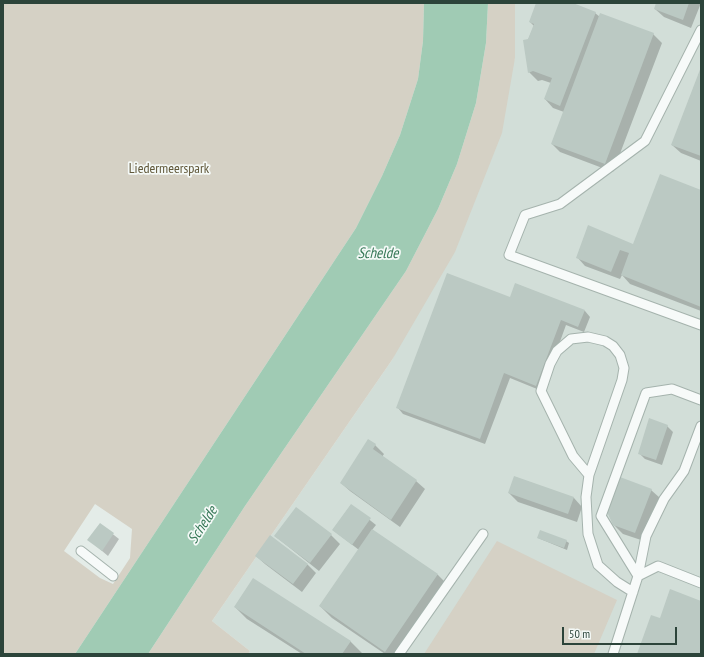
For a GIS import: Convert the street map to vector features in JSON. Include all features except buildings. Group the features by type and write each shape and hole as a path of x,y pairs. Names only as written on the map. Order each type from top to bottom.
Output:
{"lane":[{"path":"701,30 645,141 560,204 525,215 509,255 701,325"},
{"path":"589,475 573,456 541,391 550,364 557,351 571,339 588,337 605,341 613,346 620,355 624,368 622,380 589,475 586,498 588,534 598,565 617,582 633,592"},
{"path":"638,576 601,516 646,394 672,389 701,400"},
{"path":"613,654 638,576 646,536 664,499 684,471 701,426"},
{"path":"399,654 483,534"},
{"path":"81,552 113,576"},
{"path":"638,576 658,566 701,583"}],"shaded area":[{"path":"515,3 701,3 701,654 248,654 250,651 212,621 392,360 515,58"}],"green space":[{"name":"Liedermeerspark","path":"3,3 424,3 423,41 418,79 400,135 382,176 356,228 75,654 3,654","holes":["95,504 132,529 130,558 113,584 100,578 64,551"]},
{"path":"488,3 515,3 515,58 502,133 455,252 392,360 212,621 250,651 248,654 148,654 245,506 406,271 438,209 457,164 476,103 486,43"},
{"path":"497,541 617,600 594,654 424,654"}],"water":[{"name":"Schelde","path":"424,3 488,3 486,43 476,103 457,164 438,209 406,271 245,506 148,654 75,654 356,228 382,176 400,135 418,79 423,41"}]}
